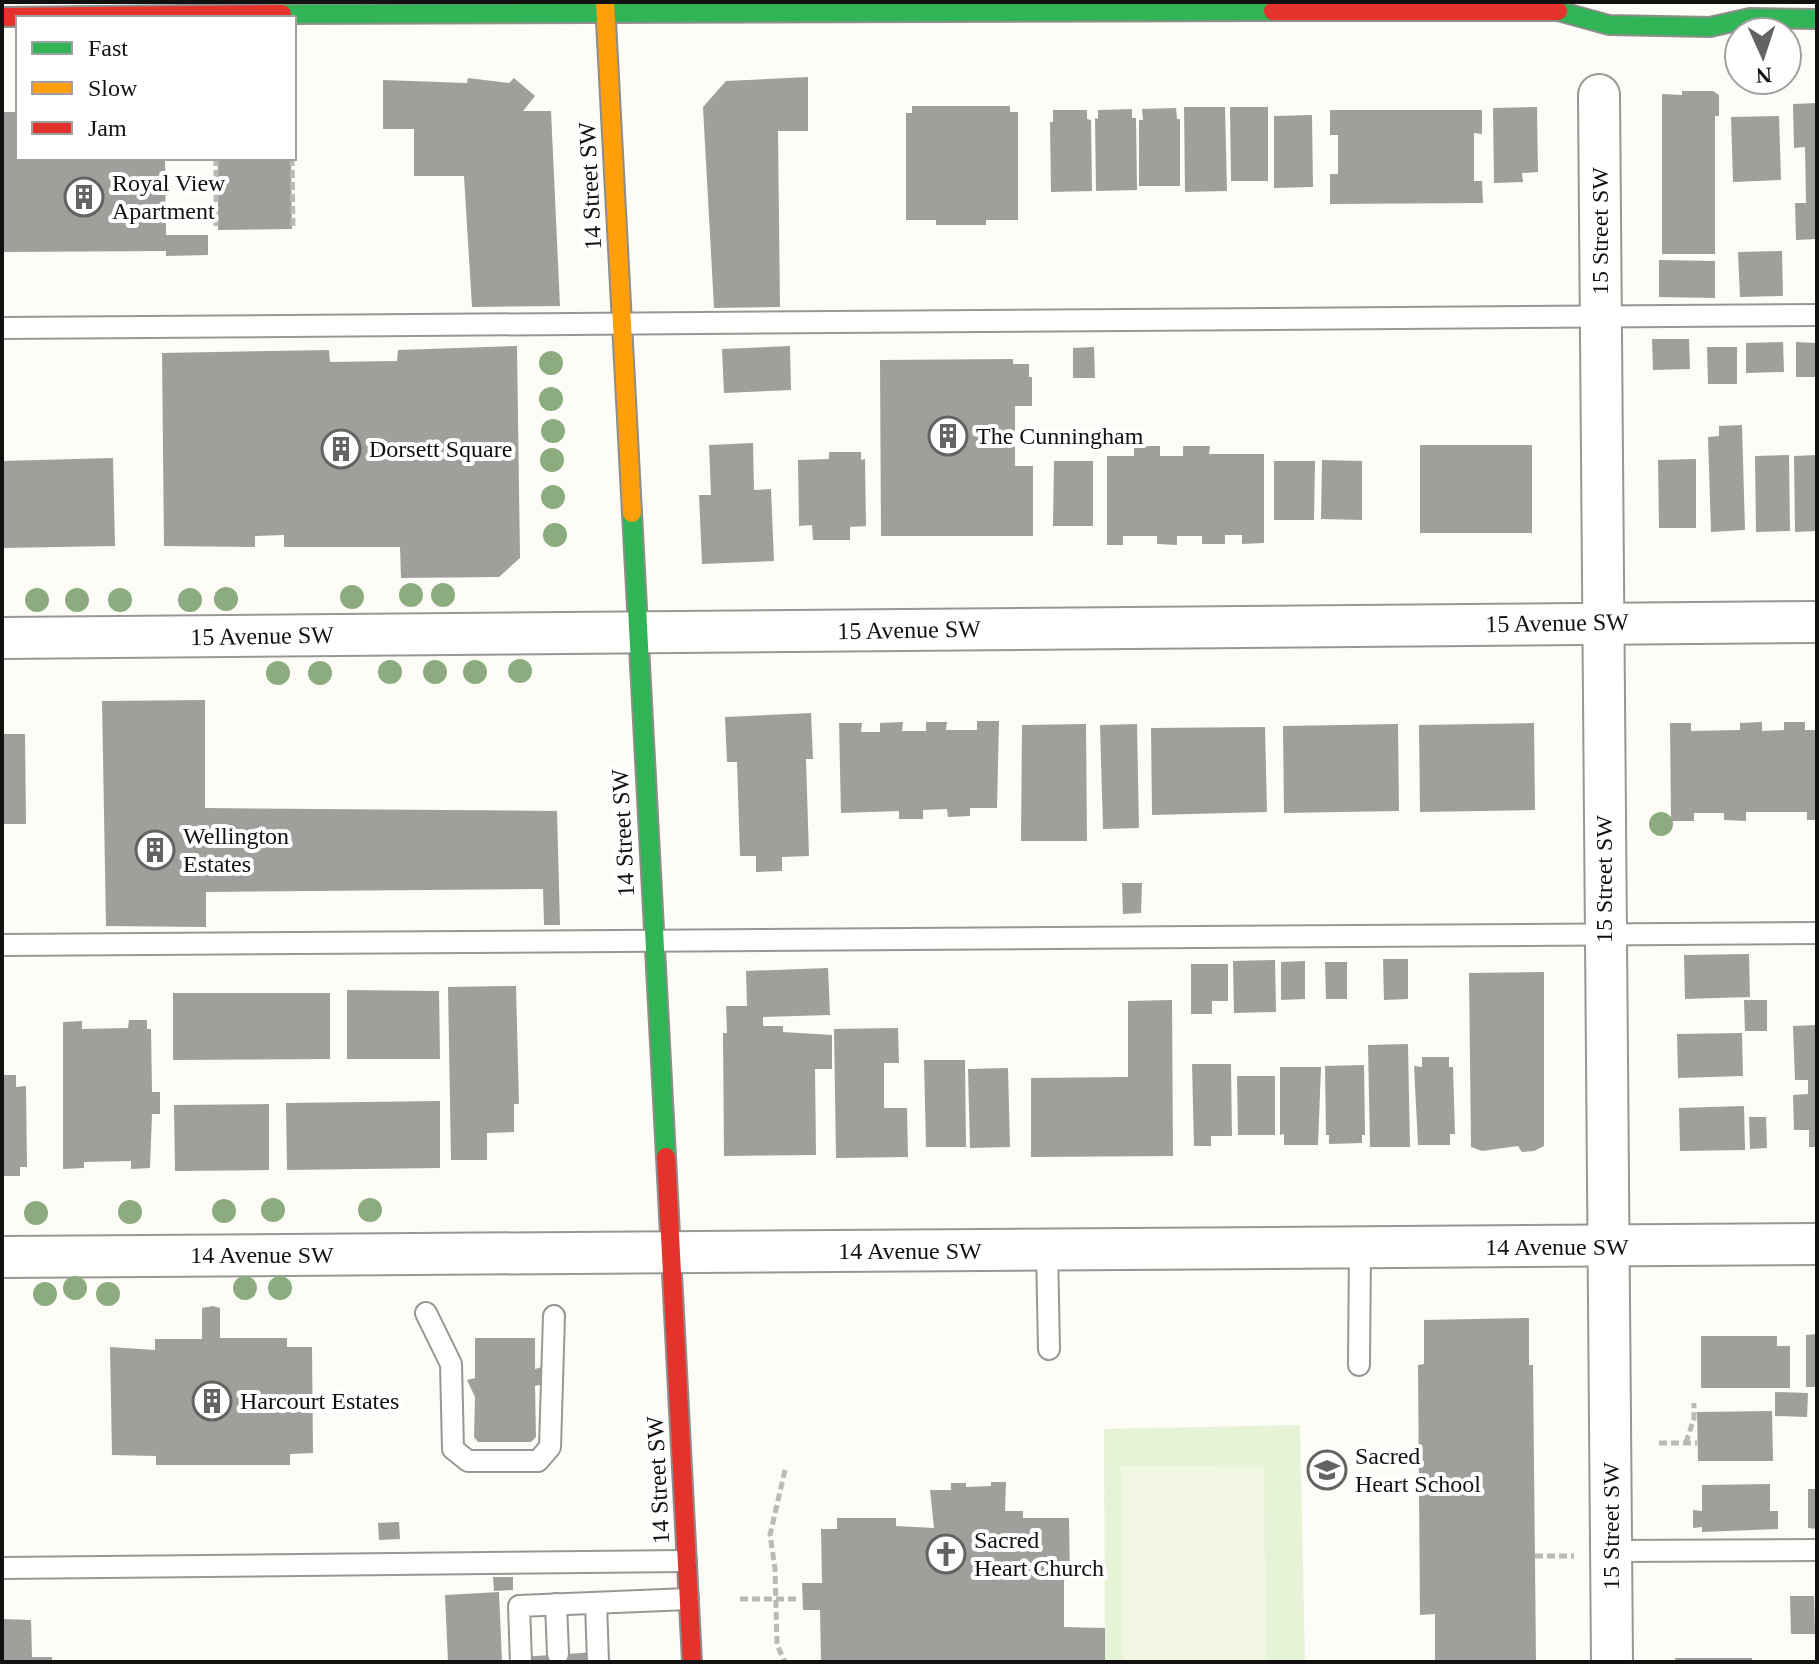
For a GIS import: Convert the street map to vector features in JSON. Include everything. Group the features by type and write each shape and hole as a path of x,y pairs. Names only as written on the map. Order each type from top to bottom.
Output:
{"street":[{"name":"14 Street SW","path":"605,6 692,1662"},
{"path":"2,17 56,9 1572,7 1609,25 1710,27 1750,18 1817,19"},
{"name":"15 Street SW","path":"1599,95 1601,623 1609,1247 1597,1554 1612,1662"},
{"name":"15 Avenue SW","path":"2,638 1817,622"},
{"name":"14 Avenue SW","path":"2,1257 1817,1244"}],"lane":[{"path":"2,328 1817,315"},
{"path":"2,945 1817,933"},
{"path":"1359,1365 1360,1249"},
{"path":"1047,1250 1049,1349"},
{"path":"426,1313 451,1364 453,1449 468,1461 538,1461 550,1447 554,1316"},
{"path":"1597,1554 1817,1550"},
{"path":"2,1568 686,1561"},
{"path":"521,1662 519,1606 688,1599"},
{"path":"596,1603 598,1662"},
{"path":"556,1604 558,1654"}],"path":[{"path":"216,160 216,229"},
{"path":"292,160 293,230"},
{"path":"1686,1443 1694,1418 1694,1403"},
{"path":"1659,1443 1697,1443"},
{"path":"785,1470 770,1535 775,1568 777,1645 785,1662"},
{"path":"1535,1556 1597,1554"},
{"path":"740,1599 797,1599"}],"green space":[{"path":"1300,1425 1305,1662 1105,1662 1104,1429"},
{"path":"1264,1465 1266,1662 1123,1662 1121,1466"}],"building":[{"path":"808,77 808,131 778,131 780,307 714,308 703,107 726,81"},
{"path":"468,78 509,83 514,78 535,96 523,111 551,111 560,306 472,307 464,176 414,176 414,129 383,129 383,80 467,83"},
{"path":"1682,91 1713,91 1719,95 1719,116 1715,116 1715,254 1662,254 1662,94 1682,95"},
{"path":"1817,103 1817,239 1796,240 1795,203 1806,203 1805,147 1794,148 1793,104"},
{"path":"912,106 1010,106 1010,112 1018,112 1018,220 986,220 986,225 936,225 936,220 906,220 906,113 912,113"},
{"path":"1184,107 1225,107 1227,191 1185,192"},
{"path":"1230,107 1268,107 1268,181 1231,181"},
{"path":"1537,107 1538,172 1522,173 1523,182 1494,183 1493,108"},
{"path":"1176,108 1177,119 1180,119 1180,186 1139,186 1139,120 1143,120 1142,109"},
{"path":"1132,109 1132,118 1136,118 1137,190 1096,191 1095,118 1098,119 1098,110"},
{"path":"1053,110 1087,110 1087,119 1091,120 1092,191 1051,192 1050,122 1053,122"},
{"path":"1330,110 1482,110 1482,134 1474,133 1474,181 1482,181 1483,203 1330,204 1330,174 1338,174 1338,135 1330,135"},
{"name":"Royal View Apartment","path":"2,112 16,112 16,160 165,160 166,235 208,235 208,255 166,256 166,251 2,252"},
{"path":"1312,115 1313,187 1274,188 1274,116"},
{"path":"1779,116 1781,180 1733,182 1731,117"},
{"path":"218,160 291,160 292,229 218,230"},
{"path":"1782,251 1783,296 1740,297 1738,252"},
{"path":"1659,260 1715,261 1715,298 1659,297"},
{"path":"1652,339 1689,339 1690,369 1653,370"},
{"path":"1783,342 1784,372 1746,373 1746,343"},
{"path":"1796,342 1817,343 1817,377 1796,377"},
{"name":"Dorsett Square","path":"517,346 520,558 499,577 401,578 400,547 284,547 284,535 255,536 255,547 164,546 162,353 329,350 330,362 397,361 398,350"},
{"path":"790,346 791,390 724,393 722,349"},
{"path":"1094,347 1095,378 1073,378 1073,348"},
{"path":"1707,347 1737,347 1737,384 1708,384"},
{"name":"The Cunningham","path":"1013,359 1013,364 1029,364 1029,377 1032,377 1032,406 1015,406 1015,466 1033,466 1033,536 881,536 880,360"},
{"path":"1742,425 1745,530 1711,532 1708,437 1719,436 1719,426"},
{"path":"753,443 754,490 771,489 774,561 702,564 699,495 711,495 709,445"},
{"path":"1420,445 1532,445 1532,533 1420,533"},
{"path":"1134,446 1160,446 1160,456 1183,456 1183,446 1210,446 1209,454 1264,454 1264,543 1242,544 1242,535 1225,535 1225,544 1202,544 1202,536 1177,536 1177,545 1157,544 1157,536 1123,536 1123,545 1107,545 1107,456 1134,456"},
{"path":"829,452 861,452 861,460 865,459 866,526 850,527 850,540 813,540 812,525 799,526 798,460 829,459"},
{"path":"1789,455 1790,531 1756,532 1755,456"},
{"path":"1817,455 1817,531 1795,532 1794,456"},
{"path":"113,458 115,546 2,548 2,461"},
{"path":"1696,459 1696,528 1659,528 1658,460"},
{"path":"1322,460 1362,461 1362,520 1321,519"},
{"path":"1054,461 1093,461 1093,526 1053,526"},
{"path":"1274,461 1315,461 1314,520 1274,520"},
{"path":"205,700 205,808 557,811 560,925 544,925 543,889 206,892 206,927 106,926 102,701"},
{"path":"811,713 813,759 806,759 809,856 782,857 782,871 756,872 756,856 740,856 737,762 727,762 725,717"},
{"path":"977,721 999,721 997,808 970,808 970,816 948,817 947,809 923,810 923,819 899,819 899,811 841,813 839,723 862,723 861,732 880,732 880,723 903,722 902,731 926,731 926,722 947,722 946,730 977,730"},
{"path":"1762,722 1762,731 1784,730 1784,722 1805,722 1805,730 1817,730 1817,820 1807,820 1807,812 1746,812 1746,821 1724,820 1724,813 1694,813 1694,821 1671,821 1670,723 1691,723 1691,731 1740,730 1740,723"},
{"path":"1534,723 1535,810 1420,812 1419,725"},
{"path":"1086,724 1087,841 1021,841 1022,725"},
{"path":"1137,724 1139,828 1103,829 1100,725"},
{"path":"1398,724 1399,811 1284,813 1283,726"},
{"path":"1265,727 1267,812 1152,815 1151,728"},
{"path":"2,734 25,734 26,824 2,824"},
{"path":"1122,883 1142,883 1141,913 1123,914"},
{"path":"1749,954 1750,997 1685,999 1684,955"},
{"path":"1383,959 1408,959 1408,999 1384,1000"},
{"path":"1275,960 1276,1012 1234,1013 1233,961"},
{"path":"1305,961 1305,999 1281,1000 1281,962"},
{"path":"1325,962 1347,962 1347,999 1326,999"},
{"path":"1191,964 1228,964 1228,1001 1212,1001 1212,1014 1191,1014"},
{"path":"828,968 830,1015 763,1017 763,1026 783,1026 783,1032 832,1035 832,1069 815,1069 816,1155 724,1156 723,1033 727,1033 726,1006 747,1006 746,971"},
{"path":"1544,972 1544,1146 1522,1152 1518,1146 1482,1151 1471,1147 1469,973"},
{"path":"516,986 519,1104 514,1104 514,1132 487,1133 487,1160 451,1160 448,987"},
{"path":"347,990 439,991 440,1059 347,1059"},
{"path":"173,993 330,993 330,1059 173,1060"},
{"path":"1172,1000 1173,1156 1031,1157 1031,1078 1128,1077 1128,1001"},
{"path":"1744,1000 1767,1000 1767,1031 1745,1031"},
{"path":"129,1020 147,1020 147,1029 151,1029 152,1092 160,1092 160,1114 152,1114 150,1168 131,1169 131,1161 84,1162 84,1168 63,1169 63,1022 82,1021 82,1029 128,1028"},
{"path":"1817,1025 1817,1147 1809,1147 1809,1130 1794,1130 1793,1095 1808,1094 1808,1080 1795,1080 1793,1026"},
{"path":"898,1028 899,1063 884,1063 884,1108 907,1108 908,1157 836,1158 834,1029"},
{"path":"1742,1033 1743,1076 1678,1078 1677,1034"},
{"path":"1408,1044 1410,1147 1370,1147 1368,1045"},
{"path":"1422,1057 1449,1057 1449,1067 1453,1067 1455,1134 1450,1134 1450,1145 1418,1145 1414,1066 1422,1067"},
{"path":"924,1060 965,1060 966,1147 926,1147"},
{"path":"1192,1064 1231,1064 1232,1136 1211,1136 1211,1146 1194,1146"},
{"path":"1364,1065 1365,1135 1362,1135 1362,1143 1329,1144 1329,1135 1326,1135 1325,1066"},
{"path":"1280,1067 1321,1067 1318,1145 1284,1145 1284,1134 1280,1135"},
{"path":"1008,1068 1010,1147 970,1148 968,1069"},
{"path":"2,1075 16,1075 16,1087 26,1086 27,1167 20,1167 20,1176 2,1176"},
{"path":"1237,1076 1275,1076 1275,1135 1238,1135"},
{"path":"440,1101 440,1168 287,1170 286,1103"},
{"path":"269,1104 269,1170 175,1171 174,1105"},
{"path":"1744,1106 1745,1150 1680,1151 1679,1108"},
{"path":"1749,1117 1766,1117 1767,1148 1750,1149"},
{"name":"Harcourt Estates","path":"202,1308 220,1308 220,1338 287,1338 287,1347 312,1347 313,1453 290,1454 290,1465 156,1465 156,1456 112,1455 110,1347 155,1350 155,1339 202,1339"},
{"path":"1529,1318 1529,1365 1533,1365 1536,1662 1435,1662 1435,1614 1420,1615 1418,1365 1424,1364 1424,1320"},
{"path":"1817,1334 1817,1387 1806,1387 1806,1335"},
{"path":"1701,1336 1777,1336 1777,1346 1790,1346 1790,1388 1701,1388"},
{"path":"475,1338 535,1338 535,1369 542,1367 543,1384 535,1386 536,1437 531,1442 478,1442 474,1437 475,1397 467,1380 475,1378"},
{"path":"1775,1392 1808,1393 1807,1417 1775,1416"},
{"path":"1772,1411 1773,1461 1698,1461 1697,1412"},
{"name":"Sacred Heart Church","path":"991,1482 1006,1482 1005,1511 1023,1511 1023,1518 1069,1518 1070,1580 1064,1580 1064,1627 1105,1628 1105,1662 821,1662 820,1610 803,1610 802,1583 822,1583 821,1529 837,1529 837,1518 896,1518 896,1526 934,1528 930,1490 951,1490 951,1483 966,1483 966,1487 991,1486"},
{"path":"1770,1484 1770,1511 1778,1511 1778,1529 1702,1532 1702,1527 1693,1528 1693,1510 1702,1511 1702,1485"},
{"path":"1808,1489 1817,1489 1817,1529 1808,1528"},
{"path":"399,1522 400,1539 379,1540 378,1523"},
{"path":"493,1577 513,1577 513,1590 494,1591"},
{"path":"499,1592 502,1662 448,1662 445,1595"},
{"path":"1790,1596 1814,1596 1815,1634 1791,1634"},
{"path":"2,1619 31,1620 32,1657 52,1657 52,1662 2,1662"},
{"path":"596,1652 597,1662 522,1662 521,1657"},
{"path":"1675,1658 1752,1658 1752,1662 1675,1662"}],"traffic: fast":[{"path":"282,14 1273,11"},
{"path":"1558,11 1609,25 1710,27 1750,18 1817,19"},
{"path":"632,513 666,1157"}],"traffic: slow":[{"path":"605,2 632,513"}],"traffic: jam":[{"path":"1273,11 1558,11"},
{"path":"95,16 282,14"},
{"path":"2,17 16,17"},
{"path":"666,1157 692,1662"}],"place":[{"name":"Royal View Apartment","path":"84,197"},
{"name":"The Cunningham","path":"948,436"},
{"name":"Dorsett Square","path":"341,449"},
{"name":"Wellington Estates","path":"155,850"},
{"name":"Harcourt Estates","path":"212,1401"},
{"name":"Sacred Heart School","path":"1327,1470"},
{"name":"Sacred Heart Church","path":"946,1554"}]}
